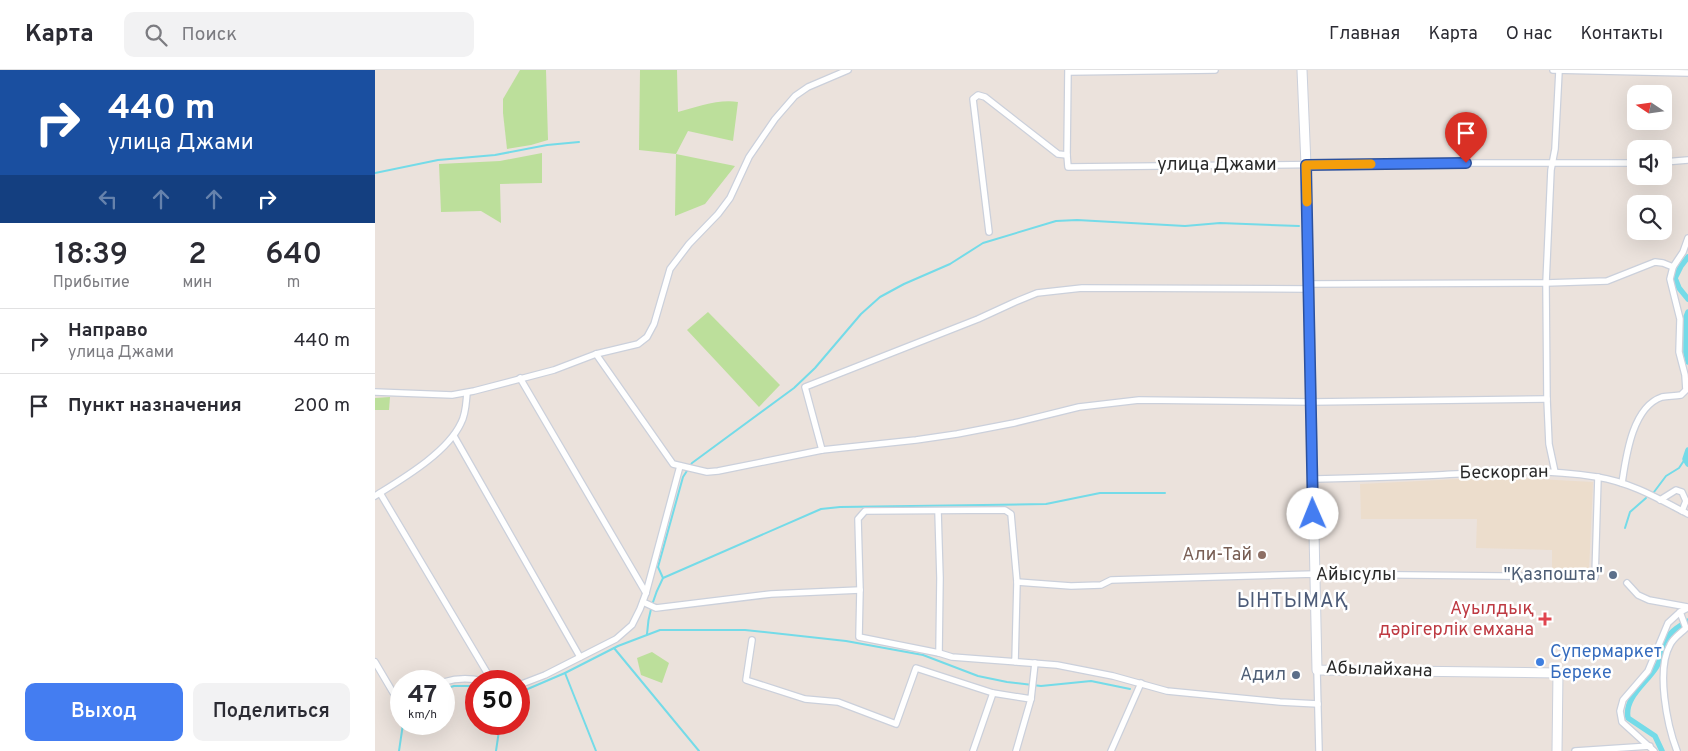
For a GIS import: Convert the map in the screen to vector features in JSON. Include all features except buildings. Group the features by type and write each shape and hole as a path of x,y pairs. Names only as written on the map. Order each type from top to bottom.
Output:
{"main road":[{"name":"Абылайхана","path":"1302,70 1306,165 1317,670 1557,673 1557,751"}],"street":[{"path":"375,392 452,395 554,370 597,354 639,344 655,324 670,270 689,244 718,214 730,198 749,157 775,119 795,96 808,87 848,70"},
{"path":"989,232 973,99 978,95 985,97 1058,154 1067,155 1069,71 1215,70"},
{"path":"1555,472 1549,444 1546,283 1552,164 1555,150 1556,70 1688,72"},
{"name":"улица Джами","path":"1067,155 1068,166 1449,163 1627,164"},
{"path":"1672,161 1688,160"},
{"path":"1622,483 1627,449 1639,418 1651,404 1661,398 1681,395 1686,390 1685,375 1679,352 1680,319 1670,279 1673,267 1683,252 1688,238"},
{"path":"821,450 805,386 977,319 1037,293 1082,288 1607,281 1655,262 1673,267"},
{"path":"597,354 673,464 707,472 821,450 941,436 1014,423 1079,407 1111,402 1139,400 1311,402 1547,399"},
{"path":"520,378 646,593"},
{"path":"467,392 462,422 454,436 409,475 377,494 485,670"},
{"path":"454,436 580,656"},
{"path":"530,681 616,639 632,625 646,593 680,466"},
{"name":"Бескорган","path":"1313,479 1507,471 1555,472 1598,477 1622,483 1685,512"},
{"name":"Айысулы","path":"1017,582 1071,586 1101,585 1111,580 1315,574 1595,577 1598,477"},
{"path":"1660,500 1676,490 1682,492 1686,501 1685,512"},
{"path":"1015,662 1017,582 1011,514 1005,510 865,511 858,519 859,637 952,657 1015,662 1035,663 1057,665 1141,683 1167,691 1318,704"},
{"path":"938,511 940,578 939,653"},
{"path":"1627,583 1638,595 1649,600 1688,607"},
{"path":"643,602 656,608 771,594 860,590"},
{"path":"1652,749 1623,722 1620,711 1623,700 1648,671 1668,623 1688,607"},
{"path":"1677,751 1669,730 1662,676 1670,644 1686,628 1680,612"},
{"path":"752,640 746,680 805,699 838,702 897,724 917,668 993,693 1031,700"},
{"path":"375,662 390,687"},
{"path":"1016,751 1031,700 1035,663"},
{"path":"1317,670 1319,751"},
{"path":"1111,751 1141,683"},
{"path":"973,751 993,693"},
{"path":"1575,751 1652,749"}],"shaded area":[{"path":"1499,477 1593,482 1589,571 1552,571 1552,550 1476,548 1477,519 1361,519 1360,484"}],"green space":[{"path":"520,70 546,70 548,140 507,149 503,99"},
{"path":"640,70 677,70 678,112 715,103 738,102 733,141 688,131 676,154 639,150"},
{"path":"542,153 542,183 500,184 501,223 481,211 441,212 439,164 500,161"},
{"path":"676,154 735,166 705,204 675,216"},
{"path":"708,312 780,385 759,407 687,330"},
{"path":"390,397 389,410 375,410 375,398"},
{"path":"652,652 669,663 662,683 641,675 637,658"}],"waterway":[{"path":"375,173 438,160 495,155 547,145 579,142"},
{"path":"663,578 658,567 683,477 692,463 794,388 815,368 861,314 880,297 904,284 950,264 983,243 1056,221 1077,220 1185,226 1220,223 1299,226"},
{"path":"1688,257 1675,278 1679,288 1688,299"},
{"path":"1688,312 1686,317 1686,353 1688,362"},
{"path":"1688,450 1685,459 1688,464"},
{"path":"1654,492 1666,476 1679,468 1685,459"},
{"path":"647,634 652,605 663,578 821,509 840,507 1046,504 1100,493 1165,493"},
{"path":"1625,528 1630,512 1646,498"},
{"path":"1662,751 1655,736 1628,718 1629,703 1657,666 1663,647 1670,634 1688,621"},
{"path":"530,688 565,673 618,646 660,630 745,630 846,641 923,655 978,676 1007,682 1041,686 1091,681 1130,689"},
{"path":"614,648 699,751"},
{"path":"565,673 596,751"},
{"path":"455,686 465,686"},
{"path":"399,751 401,735"},
{"path":"496,751 498,735"}],"slow traffic":[{"path":"1307,202 1306,165 1371,164"}],"place":[{"name":"Али-Тай","path":"1262,555"},
{"name":"\"Қазпошта\"","path":"1613,575"},
{"name":"Ауылдық дәрігерлік емхана","path":"1545,619"},
{"name":"Супермаркет Береке","path":"1540,662"},
{"name":"Адил","path":"1296,675"}],"district":[{"name":"ЫНТЫМАҚ","path":"1293,602"}],"route":[{"path":"1313,514 1306,165 1466,163"}]}
